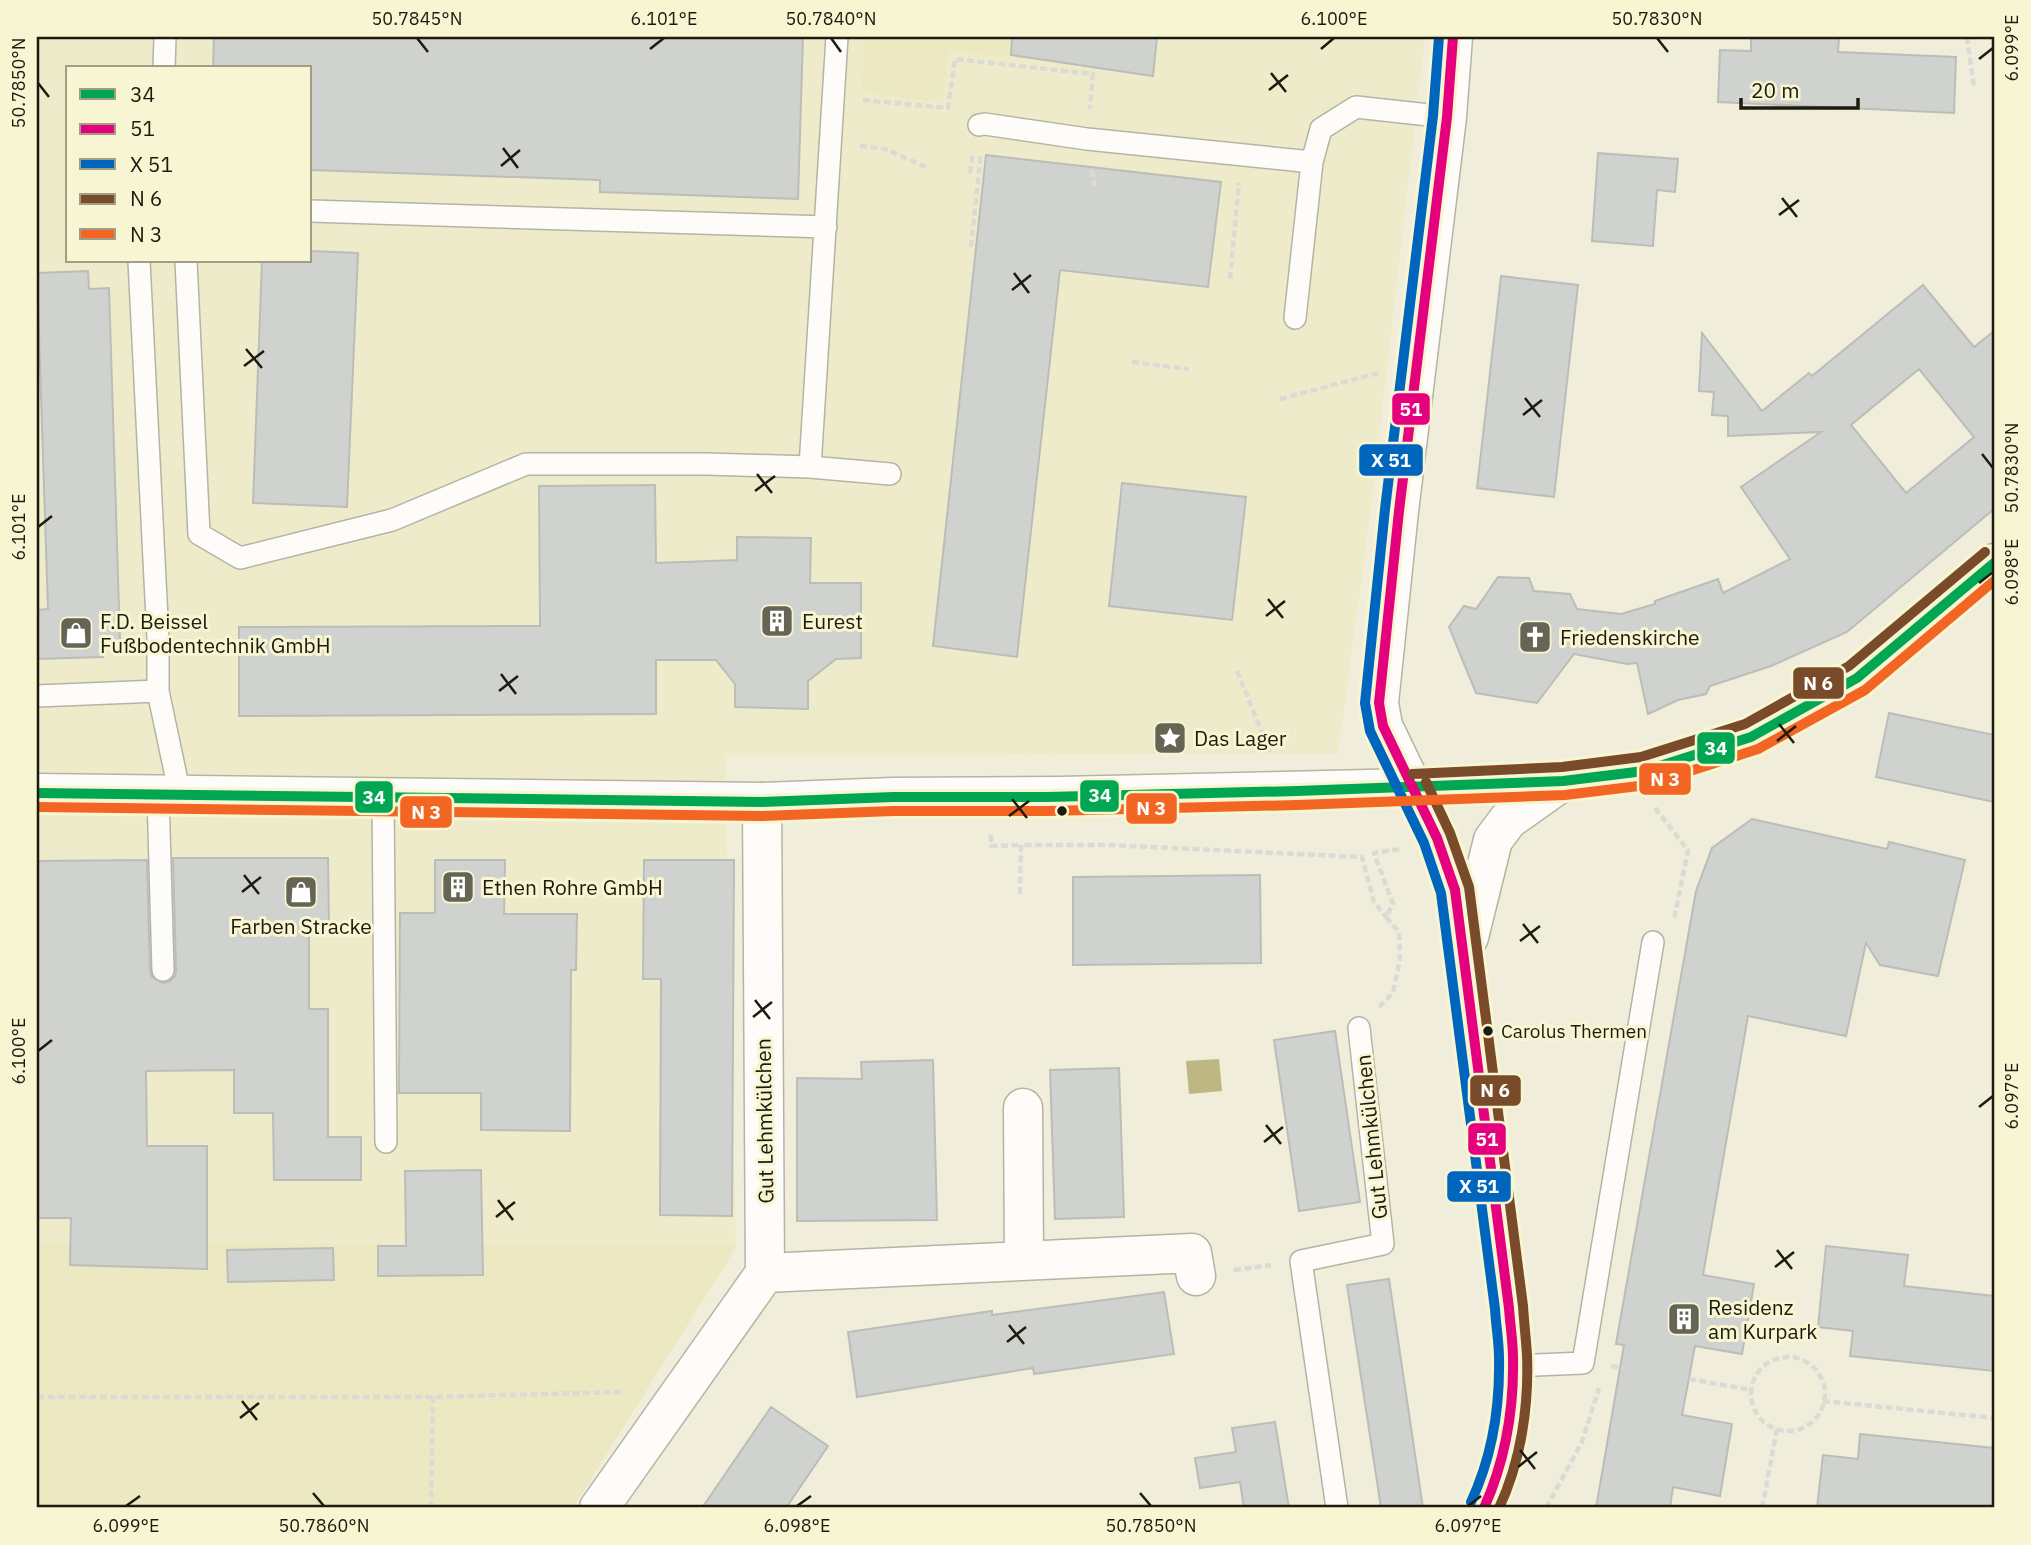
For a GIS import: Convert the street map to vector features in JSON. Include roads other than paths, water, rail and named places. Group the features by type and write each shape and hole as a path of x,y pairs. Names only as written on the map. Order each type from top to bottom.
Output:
{"street":[{"path":"1453,37 1447,117 1399,511 1379,703 1383,726 1437,838 1455,890 1464,956 1509,1308 1513,1366 1508,1428 1492,1493 1484,1508"},
{"path":"37,793 762,802 893,797 1413,788 1563,781 1644,771 1751,737 1857,678 1994,563"},
{"path":"1464,956 1493,840 1508,820 1563,781"},
{"name":"Gut Lehmkülchen","path":"762,802 765,1273"},
{"path":"1023,1108 1024,1261"},
{"path":"598,1508 765,1273 1192,1253 1195,1276"}],"lane":[{"path":"164,66 165,37"},
{"path":"810,467 837,37"},
{"path":"1294,318 1312,162 1321,129 1356,107 1447,117"},
{"path":"979,125 1312,162"},
{"path":"312,211 826,228"},
{"path":"139,262 158,691 169,795 163,970"},
{"path":"186,262 199,534 240,558 392,520 526,464 707,464 810,467 890,474"},
{"path":"37,696 158,691"},
{"path":"383,797 386,1142"},
{"path":"1513,1366 1583,1363 1653,942"},
{"name":"Gut Lehmkülchen","path":"1337,1508 1301,1261 1383,1244 1359,1028"}],"place":[{"name":"Eurest","path":"777,621"},
{"name":"F.D. Beissel Fußbodentechnik GmbH","path":"76,633"},
{"name":"Friedenskirche","path":"1535,637"},
{"name":"Das Lager","path":"1170,738"},
{"name":"Ethen Rohre GmbH","path":"458,887"},
{"name":"Farben Stracke","path":"301,892"},
{"name":"Carolus Thermen","path":"1488,1031"},
{"name":"Residenz am Kurpark","path":"1684,1319"}]}
